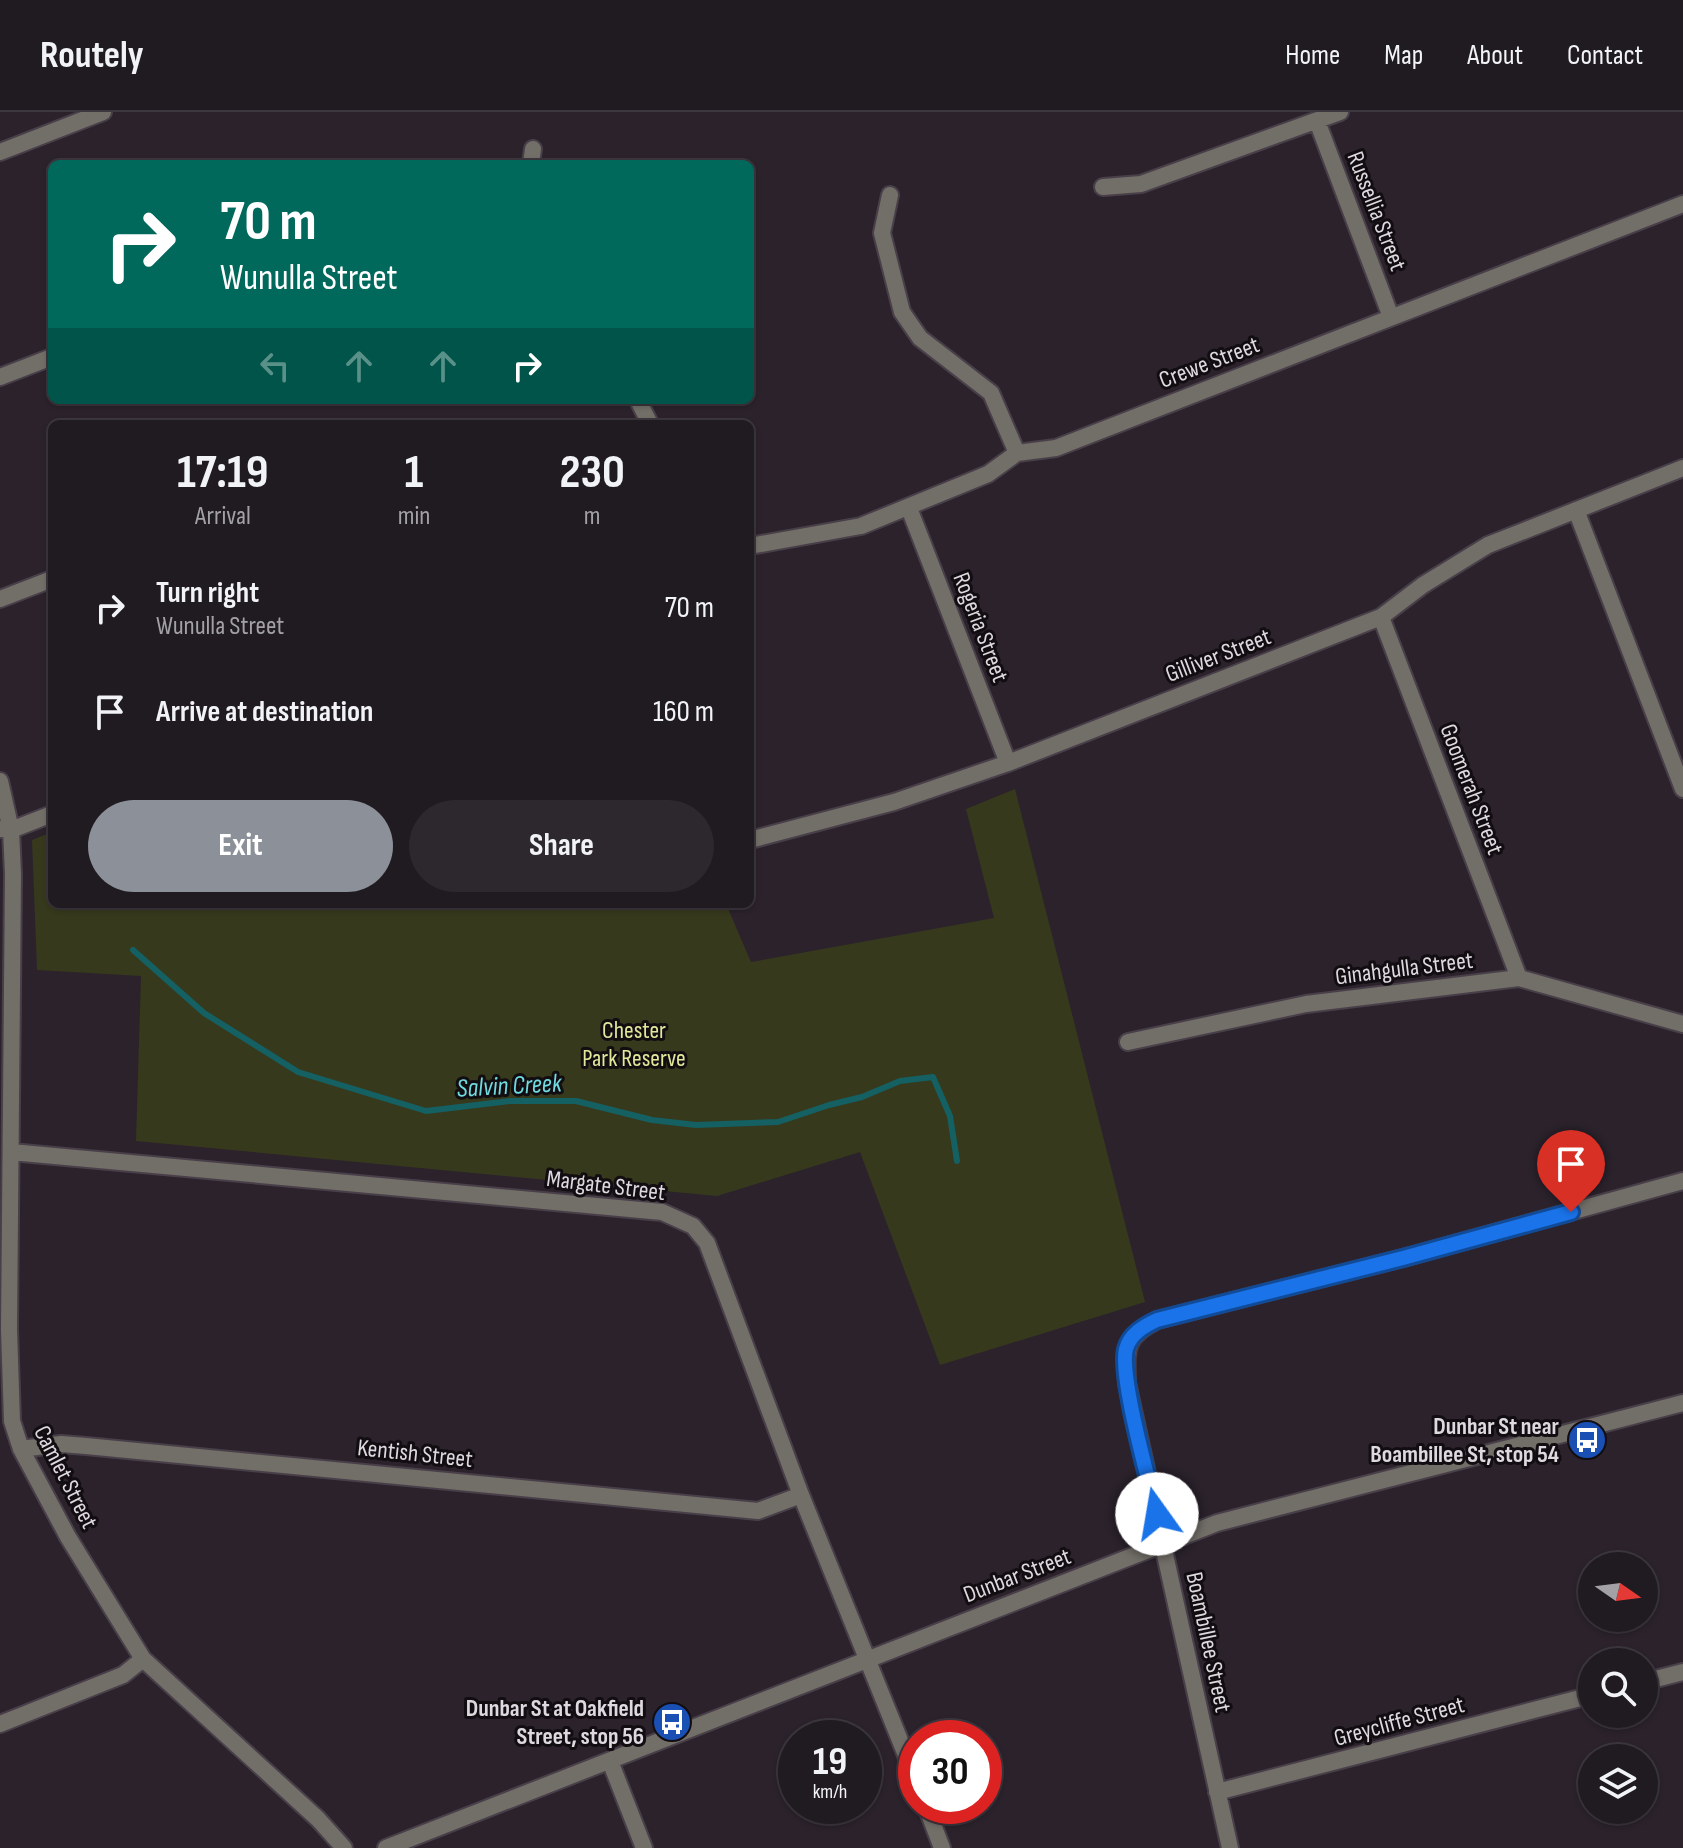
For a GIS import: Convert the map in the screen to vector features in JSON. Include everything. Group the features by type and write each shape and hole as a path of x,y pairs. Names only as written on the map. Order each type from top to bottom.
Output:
{"street":[{"path":"0,152 103,112"},
{"path":"1103,187 1141,184 1340,112"},
{"name":"Russellia Street","path":"1317,121 1391,317"},
{"path":"890,195 882,233 902,312 920,338 991,393 1017,453"},
{"name":"Crewe Street","path":"754,545 861,526 988,474 1017,453 1056,448 1683,204"},
{"path":"0,377 48,359"},
{"name":"Gilliver Street","path":"754,839 894,802 1008,763 1381,617 1423,585 1488,545 1683,468"},
{"name":"Rogeria Street","path":"909,508 1008,763"},
{"path":"1576,510 1683,789"},
{"path":"0,599 48,581"},
{"name":"Goomerah Street","path":"1381,617 1519,978"},
{"name":"Camlet Street","path":"0,781 6,830 9,1343 6,1424 68,1537 143,1659 318,1819 344,1848"},
{"path":"6,830 48,815"},
{"name":"Ginahgulla Street","path":"1128,1042 1306,1004 1519,978 1683,1024"},
{"name":"Margate Street","path":"7,1142 662,1212 693,1226 707,1243 801,1495 898,1734"},
{"name":"Boambillee Street","path":"1230,1848 1127,1383 1126,1349 1137,1330 1157,1320 1403,1258 1683,1181"},
{"name":"Dunbar Street","path":"386,1848 1217,1523 1683,1403"},
{"name":"Kentish Street","path":"21,1449 61,1444 86,1446 758,1511 801,1495"},
{"path":"0,1724 123,1675 143,1659"},
{"path":"1658,1678 1683,1672"},
{"name":"Greycliffe Street","path":"1217,1792 1578,1699"},
{"path":"610,1761 644,1848"},
{"path":"933,1824 942,1848"}],"green space":[{"name":"Chester Park Reserve","path":"1015,789 1145,1302 940,1365 860,1152 717,1196 136,1141 141,976 37,970 32,840 48,834 48,908 728,908 751,962 994,918 966,809"}],"waterway":[{"name":"Salvin Creek","path":"133,950 204,1013 298,1072 426,1111 510,1101 576,1101 652,1120 696,1125 778,1122 862,1097 900,1081 933,1077 950,1116 957,1161"}],"place":[{"name":"Dunbar St near Boambillee St, stop 54","path":"1587,1440"},
{"name":"Dunbar St at Oakfield Street, stop 56","path":"672,1722"}],"route":[{"path":"1157,1514 1127,1383 1126,1349 1137,1330 1157,1320 1571,1212"}]}
